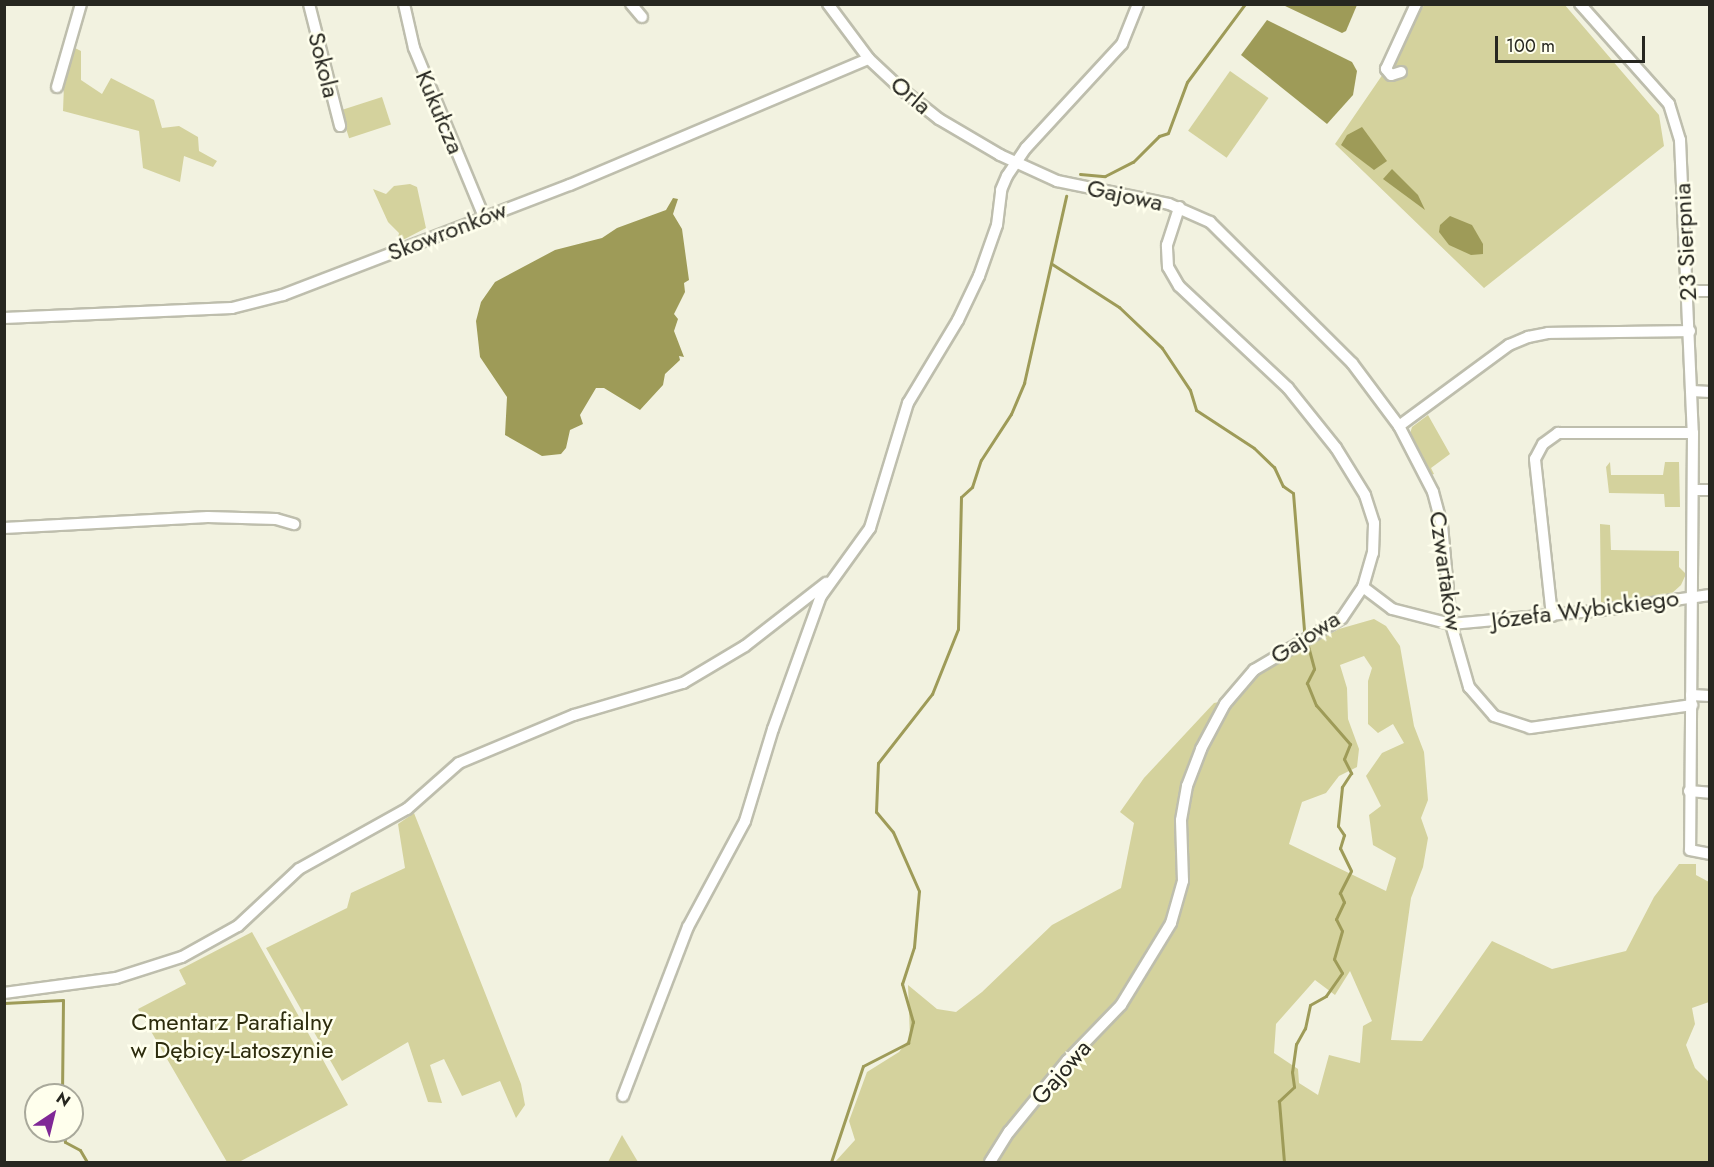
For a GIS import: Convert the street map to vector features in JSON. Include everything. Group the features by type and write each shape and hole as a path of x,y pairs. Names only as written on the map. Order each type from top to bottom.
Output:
{"street":[{"path":"57,87 81,4"},
{"name":"Sokola","path":"309,4 340,126"},
{"name":"Kukułcza","path":"404,4 414,48 484,217"},
{"path":"631,4 642,17"},
{"name":"Orla","path":"828,4 869,59 939,119 1014,163"},
{"path":"4,993 116,978 182,957 238,926 299,869 406,809 459,763 574,715 683,682 745,646 829,580 863,539 879,506 902,418 972,293 997,225 1001,189 1014,163 1122,44 1138,4"},
{"path":"1401,72 1391,75 1386,69 1416,4"},
{"name":"23 Sierpnia","path":"1580,4 1660,93 1675,117 1680,140 1693,432 1690,850 1710,854"},
{"name":"Skowronków","path":"4,318 232,308 283,295 570,185 869,59"},
{"name":"Gajowa","path":"990,1162 1009,1132 1067,1061 1120,1005 1171,923 1183,880 1182,820 1187,786 1201,749 1225,704 1254,670 1342,618 1363,587 1372,553 1374,523 1365,495 1336,448 1288,388 1179,286 1168,267 1167,245 1179,207 1071,183 1014,163"},
{"name":"Czwartaków","path":"1179,207 1223,231 1352,363 1399,426 1438,508 1451,624 1468,687 1494,716 1513,725 1530,728 1692,700"},
{"path":"1688,291 1710,291"},
{"path":"1399,426 1509,345 1528,337 1548,333 1690,331"},
{"path":"1692,391 1710,392"},
{"path":"1552,616 1535,459 1543,444 1558,433 1693,432"},
{"path":"1693,490 1710,490"},
{"path":"4,528 208,517 276,519 294,524"},
{"path":"623,1096 688,927 745,821 773,729 829,580"},
{"name":"Józefa Wybickiego","path":"1363,587 1392,609 1451,624 1552,616 1693,595 1710,595"},
{"path":"1692,700 1710,696"},
{"path":"1689,791 1710,793"}],"green space":[{"path":"1564,4 1659,115 1664,146 1484,288 1335,144 1396,55 1424,5"},
{"path":"75,48 81,51 81,80 102,94 111,78 154,100 162,128 179,126 198,137 199,151 217,161 213,167 184,156 180,182 143,168 139,131 63,111 64,85"},
{"path":"1230,71 1269,98 1227,158 1188,131"},
{"path":"382,97 391,125 349,138 340,111"},
{"path":"410,184 417,187 426,228 397,243 399,233 388,222 373,189 386,194 394,186"},
{"path":"1428,415 1450,454 1431,468 1434,474 1430,475 1409,437 1412,427"},
{"path":"1610,462 1611,475 1663,475 1665,462 1679,462 1680,507 1665,507 1664,494 1609,493 1606,467"},
{"path":"1600,524 1610,525 1611,550 1679,551 1679,567 1686,574 1681,585 1670,595 1601,605"},
{"path":"1374,619 1386,626 1400,646 1414,726 1424,752 1428,800 1421,818 1428,838 1423,867 1411,898 1391,1040 1422,1041 1492,941 1552,969 1626,951 1654,897 1679,864 1696,864 1696,875 1709,882 1709,1002 1692,1008 1695,1024 1686,1045 1695,1068 1709,1082 1709,1162 835,1162 855,1140 849,1121 867,1072 899,1052 910,1038 908,985 937,1009 956,1012 982,992 1052,925 1121,888 1134,823 1120,812 1144,778 1214,703 1233,699 1261,671 1339,629","holes":["1364,656 1372,668 1368,681 1368,724 1378,733 1393,724 1404,743 1382,753 1366,776 1381,806 1369,815 1373,845 1396,858 1386,891 1289,844 1302,802 1326,793 1339,776 1357,767 1359,749 1348,719 1347,688 1340,665","1350,971 1372,1021 1363,1026 1360,1063 1329,1055 1318,1095 1299,1083 1298,1069 1274,1053 1276,1024 1315,980 1335,995"]},
{"path":"414,813 521,1084 525,1105 516,1118 500,1081 462,1096 444,1059 430,1065 442,1103 428,1102 408,1042 342,1081 266,948 347,908 351,893 405,868 398,824"},
{"name":"Cmentarz Parafialny w Dębicy-Latoszynie","path":"252,932 348,1105 239,1162 227,1162 138,1009 186,984 179,970"},
{"path":"622,1135 638,1162 608,1162"}],"shaded area":[{"path":"1283,5 1357,5 1346,31 1342,33"},
{"path":"1267,20 1352,62 1357,71 1353,95 1327,124 1241,55"},
{"path":"1362,127 1387,161 1374,170 1341,145 1347,135"},
{"path":"1392,169 1418,195 1425,210 1383,179"},
{"path":"673,198 678,199 673,214 682,229 689,280 684,283 685,292 674,314 678,319 674,331 684,357 679,356 680,360 665,374 663,385 640,410 604,388 596,388 580,415 583,424 570,430 566,448 561,454 542,456 505,435 507,397 480,357 476,321 481,302 495,282 555,250 602,238 617,228 666,210"},
{"path":"1450,216 1472,225 1483,244 1483,254 1471,255 1449,245 1439,232 1440,225"}],"waterway":[{"path":"1080,174 1105,176 1133,162 1159,136 1168,133 1187,82 1245,4"},
{"path":"831,1162 863,1066 908,1043 913,1022 902,984 914,947 919,891 893,832 876,812 878,763 932,694 958,629 961,497 972,487 981,460 1011,414 1024,383 1066,196"},
{"path":"1052,264 1119,307 1162,348 1190,390 1196,410 1254,448 1274,467 1283,486 1293,493 1304,631 1314,669 1307,683 1316,705 1350,744 1344,759 1351,773 1342,787 1338,826 1344,835 1340,848 1351,871 1340,893 1344,902 1336,919 1342,931 1334,959 1342,973 1326,996 1310,1005 1305,1028 1296,1044 1292,1072 1294,1087 1279,1101 1284,1162"},
{"path":"4,1003 63,1000 62,1083"},
{"path":"67,1143 80,1150 87,1162"}]}
